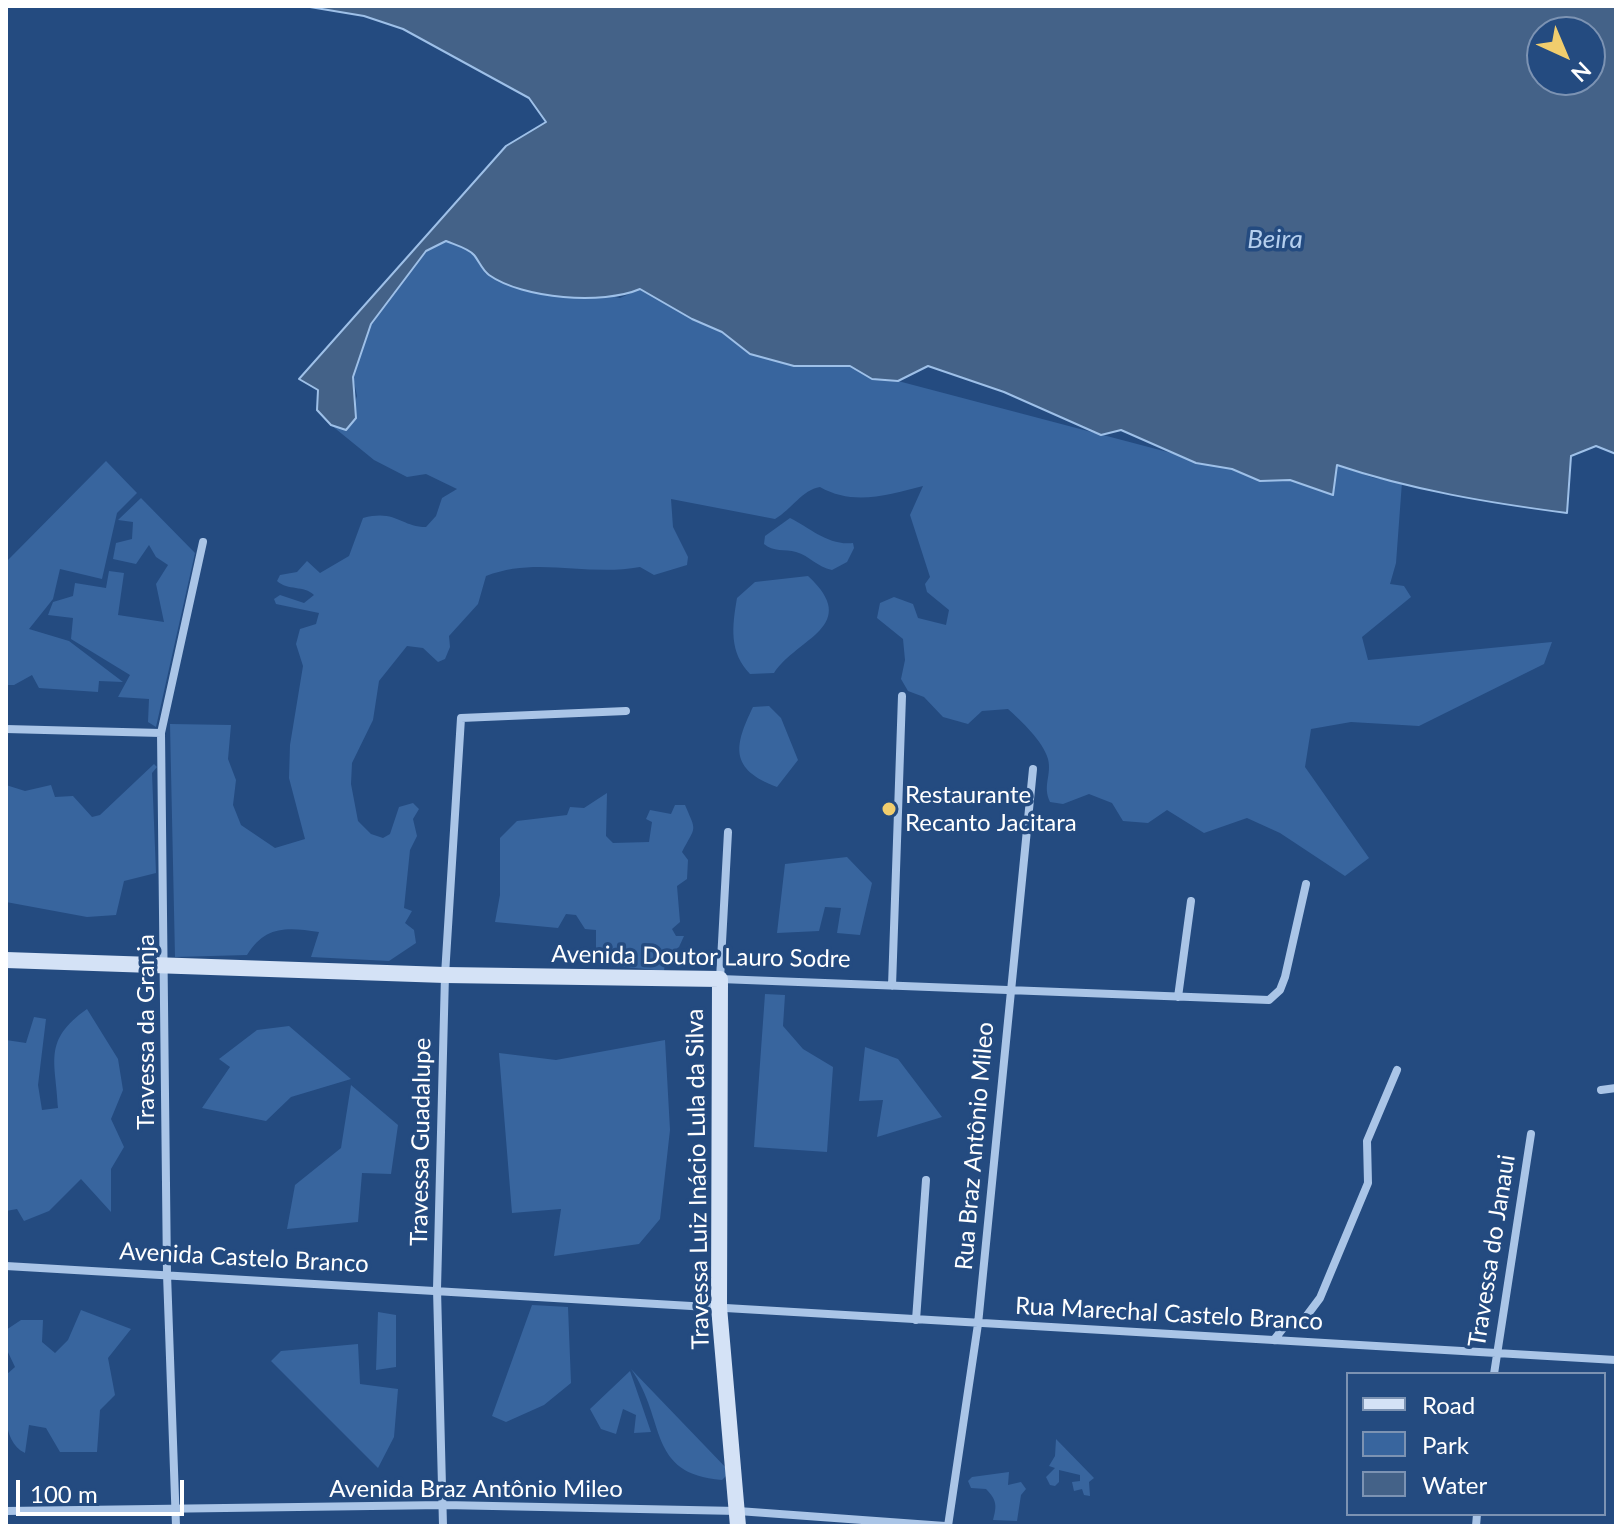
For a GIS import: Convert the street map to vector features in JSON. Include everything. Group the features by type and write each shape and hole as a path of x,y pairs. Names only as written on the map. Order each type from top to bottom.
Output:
{"street":[{"name":"Travessa da Granja","path":"176,1526 167,1274 166,964 161,733 203,542"},
{"path":"892,986 902,696"},
{"name":"Travessa Guadalupe","path":"443,1526 437,1289 445,975 461,718 626,711"},
{"path":"6,729 161,733"},
{"name":"Rua Braz Antônio Mileo","path":"946,1526 978,1324 1033,769"},
{"name":"Travessa Luiz Inácio Lula da Silva","path":"728,832 720,979 719,1307 738,1519"},
{"name":"Avenida Doutor Lauro Sodre","path":"6,960 445,975 720,979 1269,1000 1275,997 1285,977 1306,884"},
{"path":"1178,997 1191,901"},
{"path":"1274,1340 1284,1327 1305,1318 1320,1298 1368,1183 1367,1141 1397,1070"},
{"path":"1601,1090 1616,1088"},
{"name":"Travessa do Janaui","path":"1494,1372 1531,1134"},
{"path":"916,1320 926,1180"},
{"name":"Avenida Castelo Branco","path":"6,1266 719,1307"},
{"name":"Rua Marechal Castelo Branco","path":"719,1307 1616,1360"},
{"name":"Avenida Braz Antônio Mileo","path":"6,1511 444,1505 946,1526"}],"green space":[{"path":"446,241 472,252 486,274 620,298 640,289 692,319 722,332 750,354 794,366 850,366 872,379 898,381 1232,469 1260,481 1290,480 1333,495 1337,465 1374,478 1402,482 1396,563 1390,584 1404,586 1411,597 1362,637 1368,660 1552,642 1544,664 1419,726 1351,722 1311,729 1305,767 1369,858 1345,876 1280,833 1247,818 1204,833 1167,810 1148,823 1123,821 1112,803 1089,794 1063,804 1050,802 1047,791 1049,765 1045,752 1031,732 1008,709 982,711 968,724 943,717 924,697 908,691 901,679 905,660 903,639 877,618 880,603 894,597 913,604 918,618 946,625 949,610 927,592 925,584 930,577 910,515 923,486 871,497 845,496 820,487 808,492 775,519 671,499 673,527 688,557 687,565 654,575 640,567 601,570 543,567 505,570 486,576 478,604 449,636 450,647 445,659 438,662 423,648 407,646 379,681 373,720 352,763 351,784 358,821 371,834 383,838 390,834 399,807 413,803 419,809 413,819 417,836 410,850 404,908 412,911 405,923 414,930 416,943 389,961 311,957 319,932 286,929 261,938 247,955 175,957 170,724 231,725 228,759 236,780 233,805 241,825 275,848 305,839 289,778 290,745 303,666 296,644 300,629 316,624 319,613 276,604 274,599 280,595 304,603 314,595 277,581 280,575 297,572 307,561 320,573 349,556 363,518 391,517 426,527 436,516 442,498 457,489 426,474 407,477 374,460 331,425 346,430 357,396 353,377 371,324 426,251"},
{"path":"106,461 137,493 117,513 102,579 60,569 53,599 29,629 69,641 123,682 99,681 98,692 39,688 32,675 14,685 6,685 6,562"},
{"path":"141,498 195,553 156,727 148,722 149,699 118,697 130,675 71,639 73,618 48,615 53,602 73,596 75,583 106,588 109,571 124,573 118,615 164,622 156,584 168,565 156,557 149,545 136,564 113,559 116,543 132,539 133,522 118,520"},
{"path":"790,518 828,539 853,543 854,548 847,562 832,570 801,554 764,544 765,536"},
{"path":"808,576 823,593 829,607 827,619 820,630 774,673 750,674 735,648 733,629 737,598 755,582"},
{"path":"769,706 781,718 798,760 777,787 750,772 740,755 742,733 753,707"},
{"path":"154,764 157,767 152,773 156,873 124,881 116,915 87,917 6,902 6,785 25,791 51,785 55,797 73,796 92,817 100,815"},
{"path":"607,793 606,836 613,843 649,842 652,822 646,819 650,810 671,814 675,805 685,805 692,820 692,833 682,852 688,860 687,879 677,886 680,922 672,929 676,936 684,936 679,947 666,956 664,971 596,964 596,930 585,929 576,915 566,914 558,928 495,922 500,895 500,838 517,821 567,815 570,807 584,808"},
{"path":"847,857 872,883 860,935 837,933 841,908 825,907 819,931 777,933 785,864"},
{"path":"765,994 785,995 783,1026 803,1049 833,1067 827,1152 754,1147"},
{"path":"87,1009 118,1059 123,1090 111,1119 124,1147 111,1169 111,1212 81,1179 49,1211 24,1221 17,1209 6,1211 6,1040 26,1043 34,1017 46,1019 38,1085 42,1110 58,1108 54,1064 58,1042 63,1031"},
{"path":"289,1026 351,1079 291,1097 266,1121 202,1108 230,1067 219,1059 257,1030"},
{"path":"665,1040 670,1130 660,1219 639,1244 554,1256 561,1209 512,1213 499,1053 556,1060"},
{"path":"865,1047 898,1059 942,1117 877,1137 883,1100 859,1101"},
{"path":"351,1085 398,1125 391,1174 362,1173 358,1222 287,1229 295,1185 341,1148"},
{"path":"532,1305 568,1307 571,1383 544,1405 506,1422 492,1416"},
{"path":"81,1310 131,1329 108,1358 115,1395 100,1410 97,1452 60,1452 46,1428 29,1425 25,1453 11,1439 6,1419 6,1375 15,1367 6,1348 6,1330 21,1320 43,1320 42,1342 55,1353 68,1340"},
{"path":"378,1312 396,1315 396,1367 376,1370"},
{"path":"358,1344 360,1384 398,1389 394,1437 378,1468 271,1361 281,1351"},
{"path":"631,1369 730,1472 722,1480 698,1476 669,1456 642,1388"},
{"path":"630,1371 651,1432 634,1433 636,1415 623,1409 616,1434 601,1429 590,1409"},
{"path":"1056,1439 1094,1478 1089,1482 1090,1496 1084,1495 1082,1489 1074,1491 1072,1482 1080,1481 1080,1475 1059,1470 1059,1482 1055,1486 1050,1485 1046,1477 1055,1468 1049,1466 1055,1456"},
{"path":"1009,1472 1008,1485 1021,1482 1026,1489 1021,1495 1017,1521 993,1520 994,1500 986,1489 971,1488 968,1481 972,1477"}],"water":[{"name":"Beira","path":"304,6 1616,6 1616,454 1596,446 1571,456 1567,513 1451,495 1337,465 1333,495 1290,480 1260,481 1232,469 1196,463 1121,430 1101,435 1004,392 928,366 898,381 872,379 850,366 794,366 750,354 722,332 692,319 640,289 606,297 585,298 522,290 489,275 471,253 446,241 426,251 371,324 353,377 356,418 346,430 331,425 317,410 318,390 299,379 506,146 546,122 529,98 403,29 364,16"}],"place":[{"name":"Restaurante Recanto Jacitara","path":"889,809"}]}
